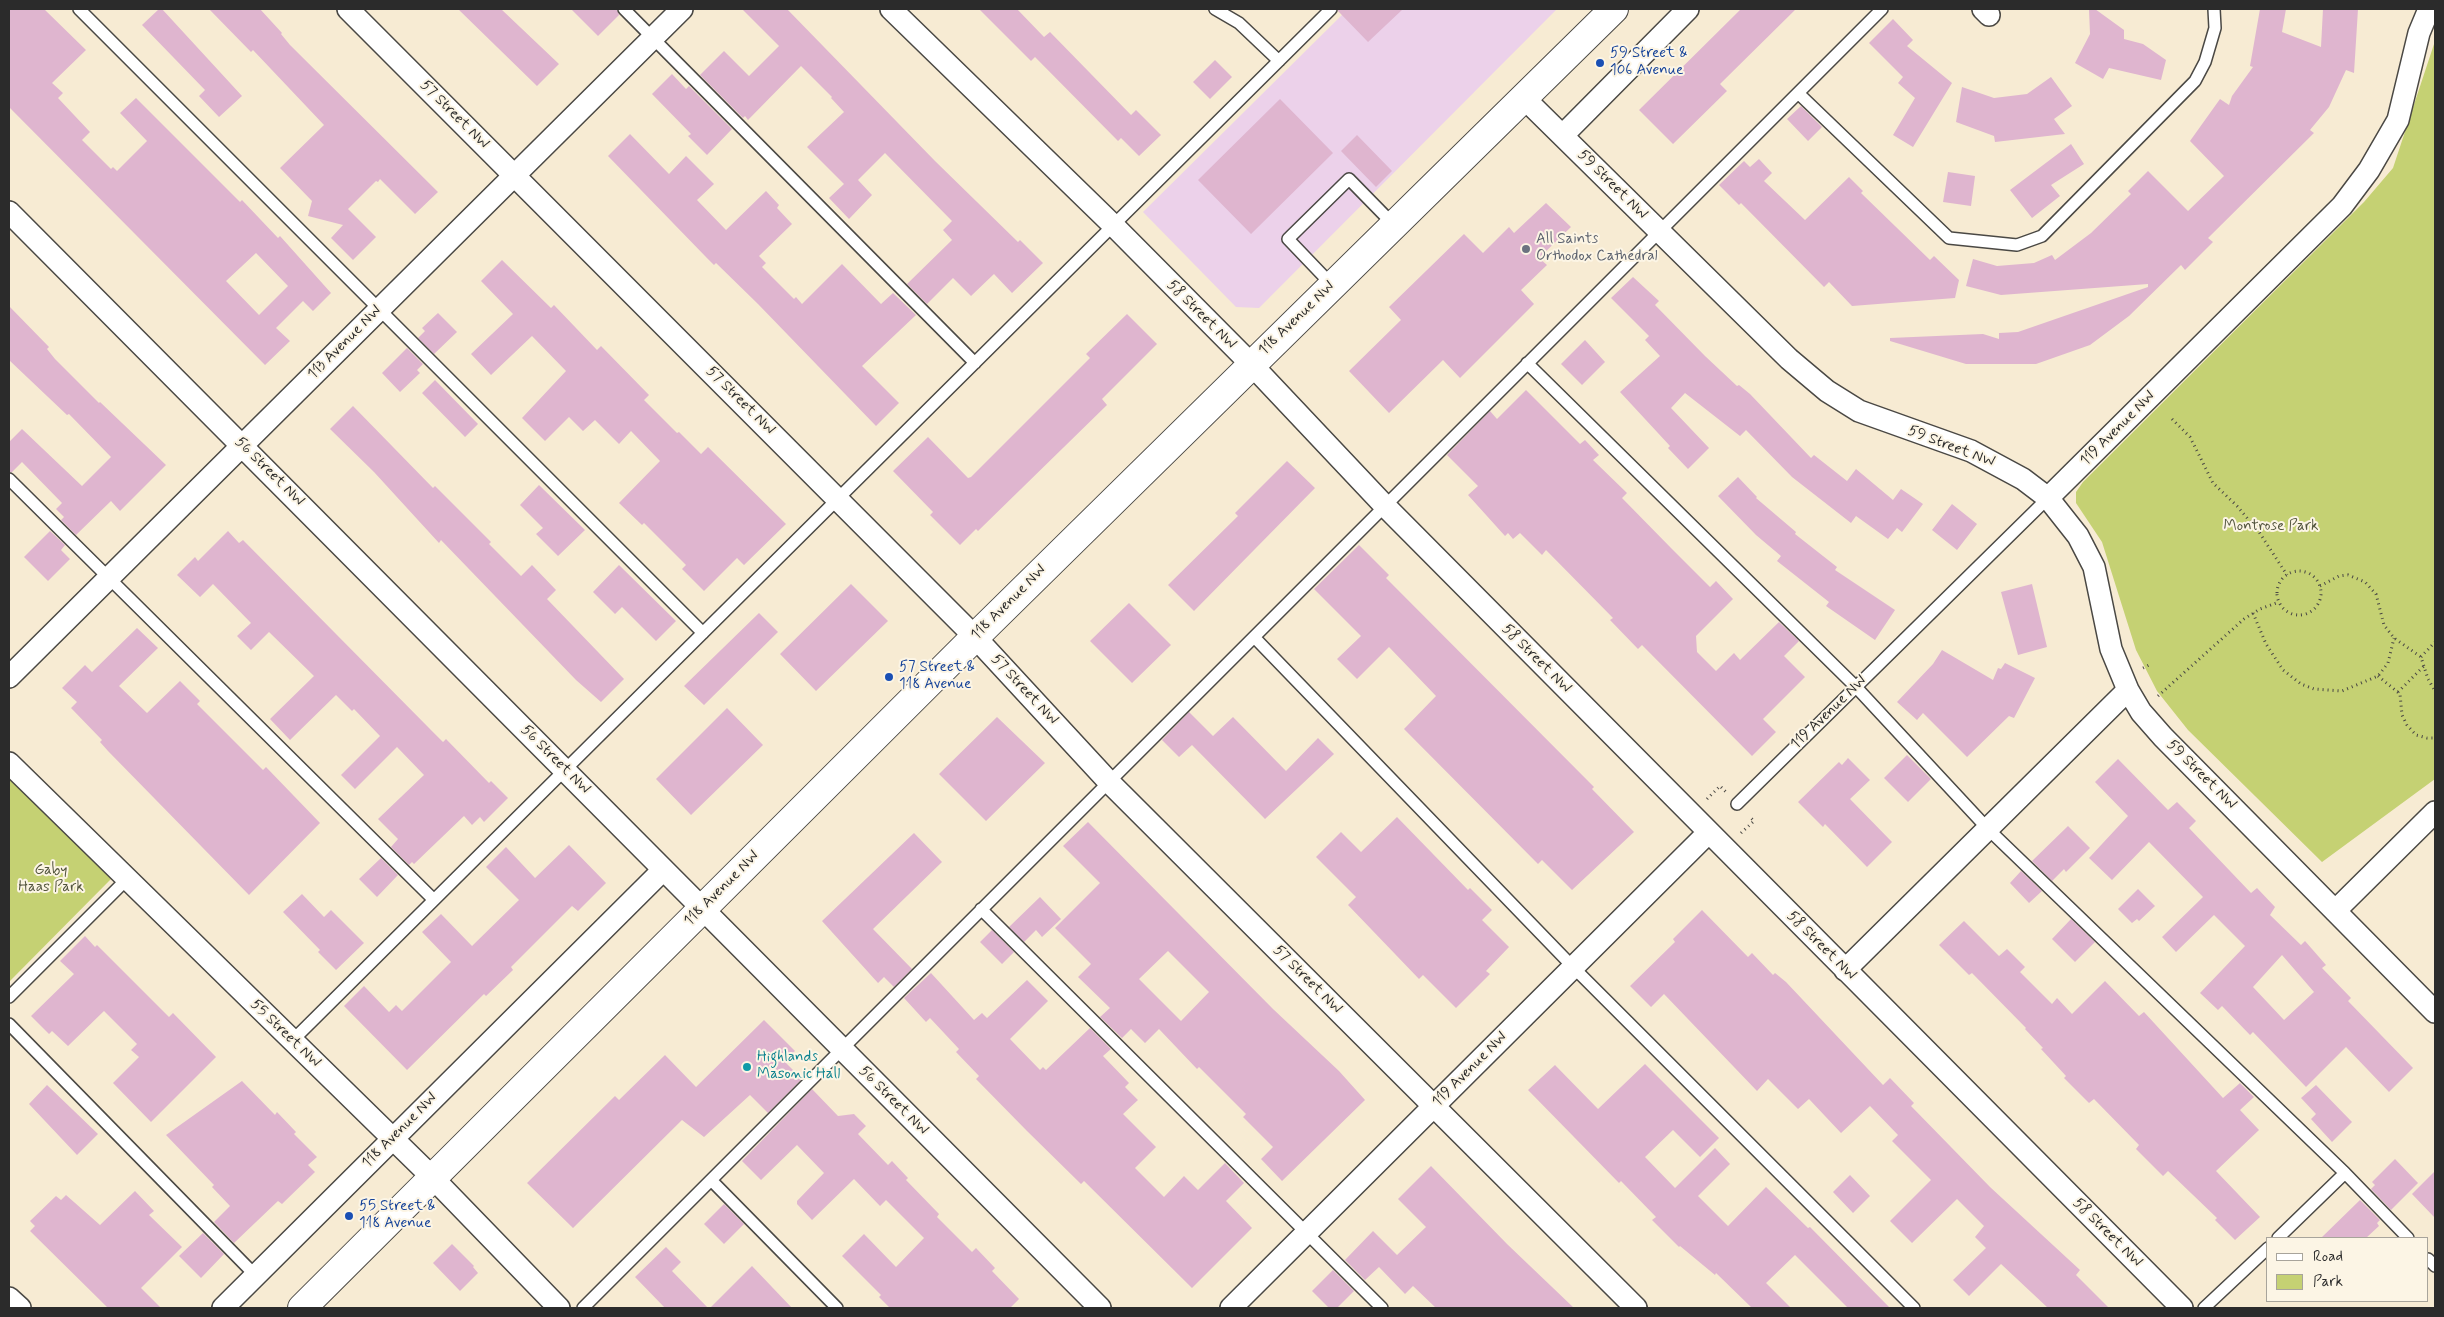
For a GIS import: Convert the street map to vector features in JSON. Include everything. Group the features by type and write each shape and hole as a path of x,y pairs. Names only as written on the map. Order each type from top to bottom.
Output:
{"main road":[{"name":"118 Avenue NW","path":"302,1308 1250,364 1614,9"}],"street":[{"name":"57 Street NW","path":"348,9 975,637 1109,782 1636,1308"},
{"name":"113 Avenue NW","path":"9,677 682,9"},
{"name":"58 Street NW","path":"891,9 1113,225 1250,364 1385,506 2182,1308"},
{"path":"1563,135 1688,9"},
{"name":"119 Avenue NW","path":"2048,498 2342,206 2369,170 2398,120 2419,33 2429,9"},
{"name":"59 Street NW","path":"1524,98 1788,360 1827,390 1859,411 1971,451 2023,479 2048,498 2078,536 2094,567 2111,648 2128,690 2141,712 2163,737 2435,1012"},
{"name":"56 Street NW","path":"9,212 663,870 704,908 841,1049 1100,1308"},
{"path":"1845,970 2128,690"},
{"name":"55 Street NW","path":"9,763 432,1177 559,1308"},
{"path":"2335,911 2435,812"},
{"name":"119 Avenue NW","path":"1231,1308 1708,833"},
{"name":"118 Avenue NW","path":"223,1308 663,870"},
{"path":"9,1298 20,1308"}],"lane":[{"path":"79,9 703,633"},
{"path":"624,9 975,363"},
{"path":"1215,9 1239,23 1279,61"},
{"path":"292,1041 1331,9"},
{"path":"583,1308 1882,9"},
{"path":"1798,93 1949,238 2017,245 2042,236 2195,81 2205,62 2215,28 2214,9"},
{"path":"1332,286 1288,239 1349,179 1394,225"},
{"path":"1527,363 1856,687 1988,829 2345,1173 2407,1237"},
{"path":"9,479 434,900"},
{"name":"119 Avenue NW","path":"1737,804 2048,498"},
{"path":"1254,636 1573,967 1914,1308"},
{"path":"9,997 127,879"},
{"path":"981,909 1382,1308"},
{"path":"9,1024 256,1276"},
{"path":"2279,1237 2345,1173"},
{"path":"711,1180 836,1308"},
{"path":"2204,1308 2266,1250"}],"path":[{"path":"2172,419 2190,437 2213,483 2237,506 2259,532 2287,575"},
{"path":"2292,572 2306,572 2320,586 2320,601 2310,612 2296,615 2289,613 2279,602 2278,587 2287,575 2292,572"},
{"path":"2320,586 2338,576 2348,575 2366,582 2376,594 2384,625 2394,638 2421,657 2428,679 2435,691"},
{"path":"2141,712 2253,613 2279,602"},
{"path":"2253,613 2266,644 2283,670 2301,684 2314,689 2342,691 2378,676 2388,663 2394,638"},
{"path":"2421,657 2435,642"},
{"path":"2398,692 2425,666"},
{"path":"2378,676 2400,694 2402,715 2407,725 2416,735 2435,738"}],"shaded area":[{"path":"1348,9 1557,9 1259,308 1236,307 1143,212"}],"green space":[{"name":"Montrose Park","path":"2435,41 2435,779 2322,862 2188,730 2157,691 2136,650 2102,542 2076,503 2076,492 2083,482 2364,202 2393,168"},
{"name":"Gaby Haas Park","path":"9,776 111,879 9,982"}],"building":[{"path":"9,9 44,9 86,50 52,83 63,93 58,98 90,132 82,140 111,169 113,167 117,171 147,141 120,113 136,98 240,202 242,200 278,238 280,236 331,293 313,311 303,301 276,328 290,341 265,365 9,107","holes":["256,253 288,286 259,315 226,281"]},
{"path":"159,9 162,9 242,96 219,117 199,96 205,90 142,25"},
{"path":"209,9 260,9 282,33 290,45 438,192 415,214 380,179 378,182 376,181 348,209 376,237 353,260 331,238 343,225 308,216 312,201 280,168 324,125 253,50 251,52"},
{"path":"458,9 501,9 559,64 537,86"},
{"path":"571,9 617,9 619,15 598,36"},
{"path":"742,9 787,9 935,161 1018,242 1020,240 1043,263 1012,293 994,274 971,296 953,278 927,304 907,284 952,240 943,230 952,221 885,153 858,180 872,195 849,219 829,198 844,184 807,147 844,112 832,97 801,66 748,120 745,116 743,118 700,75 724,51 749,76 779,46"},
{"path":"979,9 1017,9 1044,37 1050,32 1131,115 1136,110 1161,135 1139,156 1121,138 1118,141 1035,57 1031,61"},
{"path":"1338,9 1403,9 1368,42"},
{"path":"1741,9 1796,9 1720,84 1727,91 1673,144 1639,110"},
{"path":"2089,9 2095,9 2124,30 2124,39 2143,44 2166,60 2161,80 2109,68 2103,79 2075,63 2090,34"},
{"path":"2260,9 2286,9 2282,32 2321,47 2323,9 2358,9 2354,73 2346,70 2329,107 2310,130 2314,133 2208,238 2213,242 2185,270 2181,265 2129,316 2090,345 2036,364 1966,364 1890,341 1890,338 1983,334 1999,339 1999,333 2018,332 2148,287 2148,284 2001,295 1966,286 1973,259 1997,266 2034,263 2052,255 2055,260 2091,233 2131,194 2128,191 2148,171 2188,211 2224,176 2190,141 2220,99 2229,105 2232,96 2253,67 2250,66"},
{"path":"1893,19 1913,40 1907,46 1952,83 1913,147 1893,135 1915,98 1898,83 1903,77 1869,43"},
{"path":"1215,60 1232,77 1210,99 1193,82"},
{"path":"672,74 686,89 689,86 732,129 707,155 688,136 691,134 652,94"},
{"path":"2051,77 2072,106 2054,119 2065,134 1995,142 1994,136 1956,122 1962,87 1994,98 2027,94"},
{"path":"1280,99 1333,153 1251,234 1198,180"},
{"path":"1801,106 1822,127 1808,141 1787,119"},
{"path":"630,134 669,174 686,156 714,184 697,200 726,230 766,191 779,205 777,208 792,224 759,256 766,263 762,267 794,299 796,297 802,304 842,264 881,304 893,293 916,315 862,366 899,403 876,426 758,304 716,263 714,265 608,156"},
{"path":"1357,135 1392,171 1376,187 1341,151"},
{"path":"2071,144 2084,164 2051,185 2060,196 2032,218 2010,190"},
{"path":"1759,159 1772,173 1764,181 1805,220 1849,177 1863,191 1861,193 1930,260 1934,256 1959,280 1955,298 1852,306 1829,282 1824,287 1741,203 1739,205 1719,185 1744,161 1750,167"},
{"path":"1948,172 1975,176 1971,206 1943,202"},
{"path":"1546,203 1571,227 1539,258 1547,265 1521,290 1534,304 1460,378 1443,360 1389,413 1349,371 1401,320 1389,307 1464,234 1483,253 1509,227 1514,233"},
{"path":"502,260 551,308 554,305 597,350 601,346 649,395 644,400 677,433 679,432 701,454 708,447 786,524 744,565 737,558 704,591 682,569 686,565 644,523 642,525 619,503 660,461 631,431 619,444 595,420 583,431 569,417 545,441 522,418 566,371 532,336 491,375 471,354 513,314 481,281"},
{"path":"1633,277 1659,301 1655,305 1705,356 1737,386 1739,385 1750,394 1811,458 1814,455 1847,481 1856,469 1893,500 1901,489 1923,504 1902,532 1897,528 1888,539 1856,516 1851,523 1792,477 1746,430 1740,436 1685,393 1671,408 1709,448 1688,469 1668,448 1670,446 1620,392 1660,356 1645,340 1649,336 1611,298"},
{"path":"9,306 49,347 47,349 55,359 166,465 120,511 111,501 76,535 61,520 64,517 56,509 62,503 22,462 12,472 9,472 9,442 22,429 82,486 111,457 69,414 67,415 9,360"},
{"path":"438,313 457,332 434,354 418,338 425,331 422,328"},
{"path":"1127,314 1157,344 1102,399 1107,405 978,531 976,529 960,545 930,515 933,512 893,471 928,437 968,478 971,477 1090,358 1086,354"},
{"path":"1585,340 1605,362 1582,385 1561,364"},
{"path":"407,348 423,364 417,370 420,373 400,392 382,373"},
{"path":"435,380 478,424 465,437 422,393"},
{"path":"1526,390 1580,444 1585,440 1599,455 1593,460 1627,493 1622,498 1671,548 1710,587 1716,581 1733,599 1696,636 1697,652 1716,671 1734,653 1740,660 1779,622 1799,641 1784,656 1805,677 1763,719 1776,732 1752,756 1642,645 1638,649 1610,620 1613,618 1546,550 1542,555 1520,533 1513,539 1508,533 1505,536 1468,495 1478,486 1447,455 1490,411 1497,419"},
{"path":"353,406 433,488 435,486 491,542 489,544 521,576 532,565 556,590 547,599 624,679 601,702 576,680 441,540 439,543 374,472 330,429"},
{"path":"1287,461 1315,488 1194,611 1168,585 1238,516 1235,513"},
{"path":"1738,477 1756,498 1796,532 1795,534 1837,567 1835,570 1895,610 1875,640 1826,606 1829,602 1777,561 1781,556 1756,535 1718,496"},
{"path":"539,485 585,530 558,556 536,534 543,528 520,505"},
{"path":"1952,504 1977,524 1957,550 1932,530"},
{"path":"50,531 65,545 61,550 70,559 48,581 24,557"},
{"path":"228,531 239,543 243,540 443,742 446,739 489,783 491,781 508,798 484,822 480,817 472,825 464,816 414,864 412,862 409,865 391,847 398,839 378,819 424,775 397,747 355,789 341,775 380,736 354,709 352,711 336,695 290,740 270,719 314,676 269,632 251,650 237,636 251,623 213,584 200,597 177,575 195,557 198,561"},
{"path":"1359,545 1389,575 1386,578 1594,787 1592,789 1634,832 1572,890 1542,860 1538,864 1404,729 1436,696 1389,647 1357,679 1337,659 1361,636 1314,589"},
{"path":"619,565 676,621 656,641 622,607 615,614 593,592"},
{"path":"851,584 888,621 816,691 780,654"},
{"path":"2032,584 2047,647 2018,655 2001,592"},
{"path":"1129,603 1171,645 1132,683 1090,641"},
{"path":"759,613 778,632 704,705 684,686"},
{"path":"137,628 158,648 119,686 147,713 180,681 200,701 197,704 263,770 266,767 320,823 249,895 108,751 100,742 102,740 71,708 77,702 62,688 85,665 92,672"},
{"path":"1942,650 1993,680 1998,668 2001,669 2005,663 2035,678 2014,718 2009,716 1967,757 1923,713 1917,720 1897,702 1933,664"},
{"path":"727,708 763,745 691,815 656,779"},
{"path":"1189,712 1213,736 1233,717 1286,771 1318,738 1334,754 1265,819 1192,745 1179,757 1162,740"},
{"path":"997,717 1045,763 986,821 939,774"},
{"path":"1907,755 1931,779 1908,802 1884,778"},
{"path":"1848,758 1870,780 1850,799 1892,842 1867,867 1825,824 1823,827 1798,802 1839,762 1842,765"},
{"path":"2118,759 2168,810 2177,802 2196,821 2189,828 2251,893 2257,888 2275,907 2270,915 2301,945 2305,941 2326,965 2322,968 2351,998 2348,1001 2413,1068 2389,1092 2346,1047 2306,1087 2253,1032 2250,1035 2222,1006 2218,1010 2200,993 2245,946 2214,915 2176,952 2162,937 2203,897 2149,842 2112,880 2089,858 2128,816 2095,782","holes":["2282,955 2314,992 2284,1020 2253,987"]},
{"path":"1397,817 1468,890 1470,888 1492,910 1482,920 1509,947 1486,971 1490,974 1456,1008 1423,975 1419,979 1348,905 1356,897 1316,857 1341,832 1361,852"},
{"path":"1088,822 1273,1009 1339,1071 1365,1100 1282,1181 1261,1159 1273,1147 1243,1117 1246,1114 1199,1067 1197,1069 1159,1029 1145,1043 1131,1029 1122,1038 1100,1017 1110,1008 1078,977 1091,964 1055,928 1100,883 1063,846","holes":["1168,951 1209,992 1181,1021 1139,979"]},
{"path":"2068,826 2090,848 2066,872 2064,869 2052,881 2032,861"},
{"path":"914,833 942,862 873,929 912,969 894,987 884,977 878,983 822,921"},
{"path":"569,845 606,883 578,911 572,906 511,967 513,970 486,996 484,994 407,1070 344,1006 364,986 389,1012 396,1005 402,1011 451,962 422,932 441,914 472,946 519,900 486,867 506,847 535,878"},
{"path":"381,858 398,875 377,897 359,879"},
{"path":"2021,871 2042,891 2029,903 2010,883"},
{"path":"2138,889 2155,906 2139,921 2137,919 2132,923 2118,909"},
{"path":"302,894 324,917 331,910 364,943 336,970 318,952 320,950 283,912"},
{"path":"1040,897 1061,919 1042,937 1036,930 1024,942 1009,927"},
{"path":"1702,910 1748,957 1752,953 1773,975 1775,973 1786,982 1883,1085 1890,1078 1914,1103 1911,1106 1990,1187 2080,1270 2076,1275 2109,1308 2048,1308 2001,1264 1969,1296 1953,1280 1986,1248 1975,1237 1984,1226 1957,1199 1912,1243 1890,1221 1931,1180 1892,1141 1898,1135 1870,1106 1841,1133 1809,1099 1798,1109 1768,1079 1757,1091 1664,994 1651,1007 1630,986 1675,942 1673,939"},
{"path":"2071,919 2095,942 2075,962 2052,939"},
{"path":"1964,921 1999,956 2007,949 2025,967 2020,972 2052,1004 2057,998 2072,1014 2105,981 2139,1016 2144,1012 2223,1098 2240,1083 2254,1097 2240,1110 2259,1130 2216,1171 2260,1217 2235,1240 2215,1220 2217,1218 2168,1171 2163,1176 2136,1149 2139,1145 2094,1099 2089,1103 2064,1078 2066,1076 2041,1049 2043,1048 2026,1028 1972,973 1969,975 1939,945"},
{"path":"992,930 1014,952 1002,964 980,942"},
{"path":"85,936 95,947 97,945 169,1017 173,1013 216,1057 151,1122 113,1083 139,1057 131,1050 137,1044 104,1011 68,1046 52,1031 49,1034 31,1016 74,974 60,961"},
{"path":"931,973 974,1020 982,1013 987,1018 1027,980 1048,1001 1010,1039 1040,1070 1043,1067 1046,1070 1090,1028 1111,1049 1103,1056 1129,1083 1125,1087 1138,1100 1123,1114 1156,1147 1135,1168 1164,1197 1184,1176 1198,1190 1225,1163 1244,1183 1226,1201 1252,1228 1192,1288 1084,1181 1081,1184 1027,1131 976,1079 979,1076 956,1052 959,1049 930,1018 926,1022 904,998"},
{"path":"764,1020 795,1051 784,1061 802,1079 768,1113 750,1095 704,1137 682,1120 573,1228 527,1183 615,1096 619,1100 665,1055 696,1087"},
{"path":"1645,1064 1719,1138 1700,1157 1673,1130 1645,1157 1675,1188 1715,1148 1730,1164 1698,1196 1728,1226 1766,1187 1808,1228 1810,1227 1890,1308 1848,1308 1795,1255 1766,1283 1791,1308 1752,1308 1716,1273 1715,1275 1679,1247 1652,1220 1656,1217 1621,1181 1619,1183 1528,1090 1555,1065 1598,1109"},
{"path":"242,1081 275,1115 277,1112 296,1132 294,1134 317,1157 308,1165 315,1172 282,1204 278,1201 234,1243 214,1222 230,1206 212,1187 214,1185 166,1135"},
{"path":"47,1085 98,1134 77,1155 29,1104"},
{"path":"2316,1085 2352,1122 2332,1142 2311,1119 2316,1114 2301,1098"},
{"path":"812,1089 838,1116 854,1114 866,1126 858,1134 888,1165 892,1161 908,1178 906,1180 939,1214 937,1217 972,1252 976,1248 995,1268 992,1271 1019,1299 1010,1308 890,1308 879,1297 881,1295 842,1256 864,1234 896,1267 924,1238 886,1200 880,1206 854,1179 812,1220 797,1204 797,1201 824,1173 797,1145 761,1180 742,1161"},
{"path":"2395,1159 2418,1183 2391,1210 2371,1189 2375,1185 2372,1182"},
{"path":"1431,1166 1507,1244 1574,1308 1436,1308 1413,1286 1405,1294 1379,1267 1365,1280 1345,1260 1373,1231 1397,1255 1426,1227 1398,1199"},
{"path":"2435,1171 2435,1218 2412,1194"},
{"path":"1850,1175 1870,1196 1853,1213 1833,1192"},
{"path":"135,1191 154,1211 149,1215 182,1247 141,1288 161,1308 108,1308 30,1231 35,1226 30,1221 56,1196 61,1200 66,1195 100,1225"},
{"path":"2360,1200 2380,1220 2377,1223 2379,1226 2367,1237 2322,1237"},
{"path":"724,1204 744,1224 724,1244 704,1224"},
{"path":"203,1233 224,1254 201,1278 179,1256"},
{"path":"452,1244 474,1266 478,1273 460,1291 433,1263"},
{"path":"666,1247 681,1262 672,1271 708,1308 665,1308 635,1277"},
{"path":"752,1266 792,1308 710,1308"},
{"path":"1333,1270 1354,1291 1337,1308 1329,1308 1312,1291"}],"place":[{"name":"59 Street & 106 Avenue","path":"1600,63"},
{"name":"All Saints Orthodox Cathedral","path":"1526,249"},
{"name":"57 Street & 118 Avenue","path":"889,677"},
{"name":"Highlands Masonic Hall","path":"747,1067"},
{"name":"55 Street & 118 Avenue","path":"349,1216"}]}
